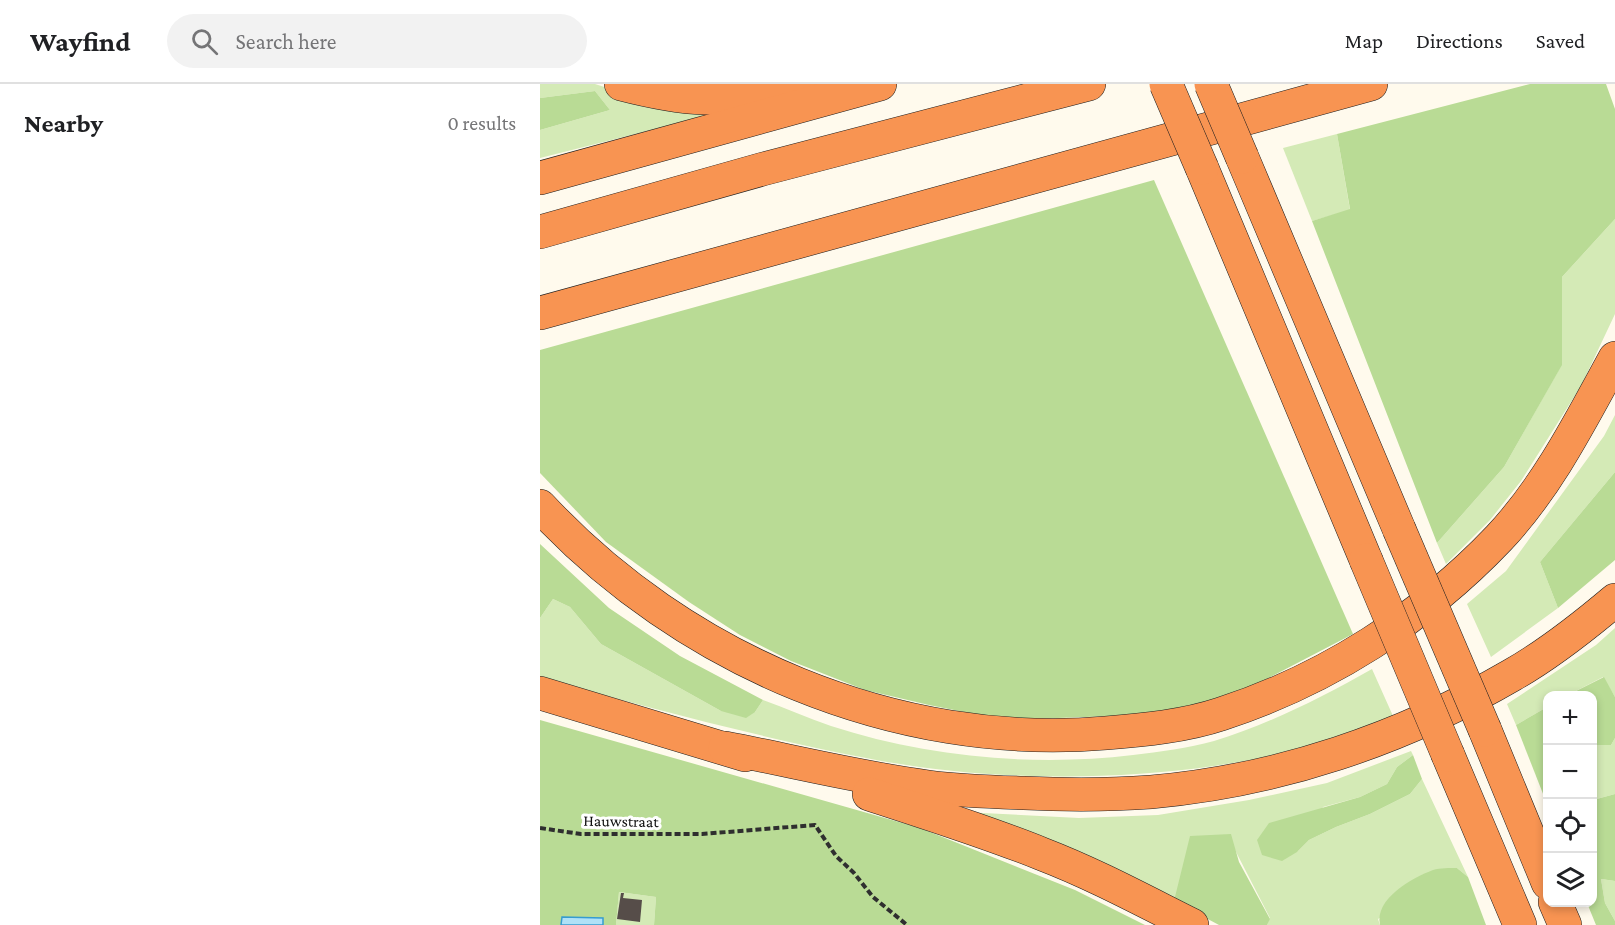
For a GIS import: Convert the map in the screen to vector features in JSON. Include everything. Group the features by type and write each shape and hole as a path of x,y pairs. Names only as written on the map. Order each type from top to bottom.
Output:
{"highway":[{"path":"621,84 656,93 706,98 776,92 816,84"},
{"path":"540,178 880,84"},
{"path":"540,232 763,169 1089,84"},
{"path":"1166,84 1520,925"},
{"path":"1211,84 1543,871"},
{"path":"540,313 1371,84"},
{"path":"540,506 592,558 668,615 726,649 789,681 823,695 857,707 937,726 1005,735 1069,736 1140,731 1220,715 1282,690 1343,660 1413,616 1461,575 1500,537 1527,504 1558,459 1615,358"},
{"path":"725,748 883,780 991,792 1071,795 1151,792 1235,781 1306,764 1376,741 1451,707 1513,675 1578,630 1615,600"},
{"path":"540,693 725,748 981,831 1043,854 1110,883 1192,925"},
{"path":"1558,907 1565,925"}],"path":[{"name":"Hauwstraat","path":"540,828 581,834 702,834 815,825 836,856 854,873 873,897 907,925"}],"green space":[{"path":"540,84 595,84 654,103 719,113 540,158 540,130 610,110 595,91 540,98"},
{"path":"1530,84 1606,84 1615,109 1615,219 1562,277 1562,365 1504,467 1437,543 1312,221 1350,209 1337,134"},
{"path":"595,91 610,110 540,130 540,98"},
{"path":"1337,134 1350,210 1312,221 1283,148"},
{"path":"1154,180 1353,634 1255,685 1202,703 1141,715 1004,720 865,690 791,661 740,635 689,602 606,542 540,473 540,350"},
{"path":"1615,219 1615,314 1581,386 1521,481 1490,520 1446,564 1437,543 1504,467 1561,366 1562,277"},
{"path":"1615,415 1615,472 1540,562 1558,608 1491,657 1467,604 1506,571 1604,436"},
{"path":"1615,472 1615,560 1558,608 1540,562"},
{"path":"540,544 609,608 680,656 763,700 755,712 746,718 721,711 601,644 570,607 553,599 540,618"},
{"path":"553,599 570,607 601,644 721,711 755,712 763,700 867,737 942,752 980,757 1057,760 1133,755 1184,748 1214,741 1275,718 1372,669 1393,716 1334,740 1298,750 1214,766 1129,775 1085,776 951,771 825,750 662,711 540,678 540,618"},
{"path":"1615,628 1615,697 1603,677 1576,691 1543,691 1543,709 1516,725 1507,704 1596,645"},
{"path":"1604,677 1615,697 1615,738 1611,745 1597,745 1597,691 1576,691"},
{"path":"1543,709 1543,794 1516,725"},
{"path":"540,720 920,828 1075,890 1145,925 654,925 656,897 619,892 616,925 603,925 603,919 562,917 561,925 540,925"},
{"path":"1615,738 1615,794 1597,799 1597,745 1611,745"},
{"path":"1411,751 1413,755 1397,767 1387,784 1360,797 1323,807 1297,852 1309,840 1410,794 1422,779 1468,877 1457,868 1378,919 1380,925 1267,925 1270,918 1235,850 1174,901 963,812 1079,818 1158,815 1249,800 1327,783"},
{"path":"1413,755 1422,779 1410,794 1309,840 1297,852 1282,861 1262,855 1257,840 1269,823 1360,797 1387,784 1397,767"},
{"path":"1615,794 1615,881 1601,879 1605,903 1615,925 1596,925 1589,907 1597,907 1597,799"},
{"path":"1231,834 1239,862 1270,919 1267,925 1219,925 1174,901 1190,836"},
{"path":"1457,868 1468,877 1486,925 1380,925 1383,907 1389,898 1405,884 1433,870"},
{"path":"1601,879 1615,881 1615,921 1605,903"},
{"path":"619,892 656,897 654,925 616,925"}],"water":[{"path":"562,917 603,918 603,925 561,925"}],"building":[{"path":"621,893 624,893 623,898 642,900 640,922 617,919"}]}
